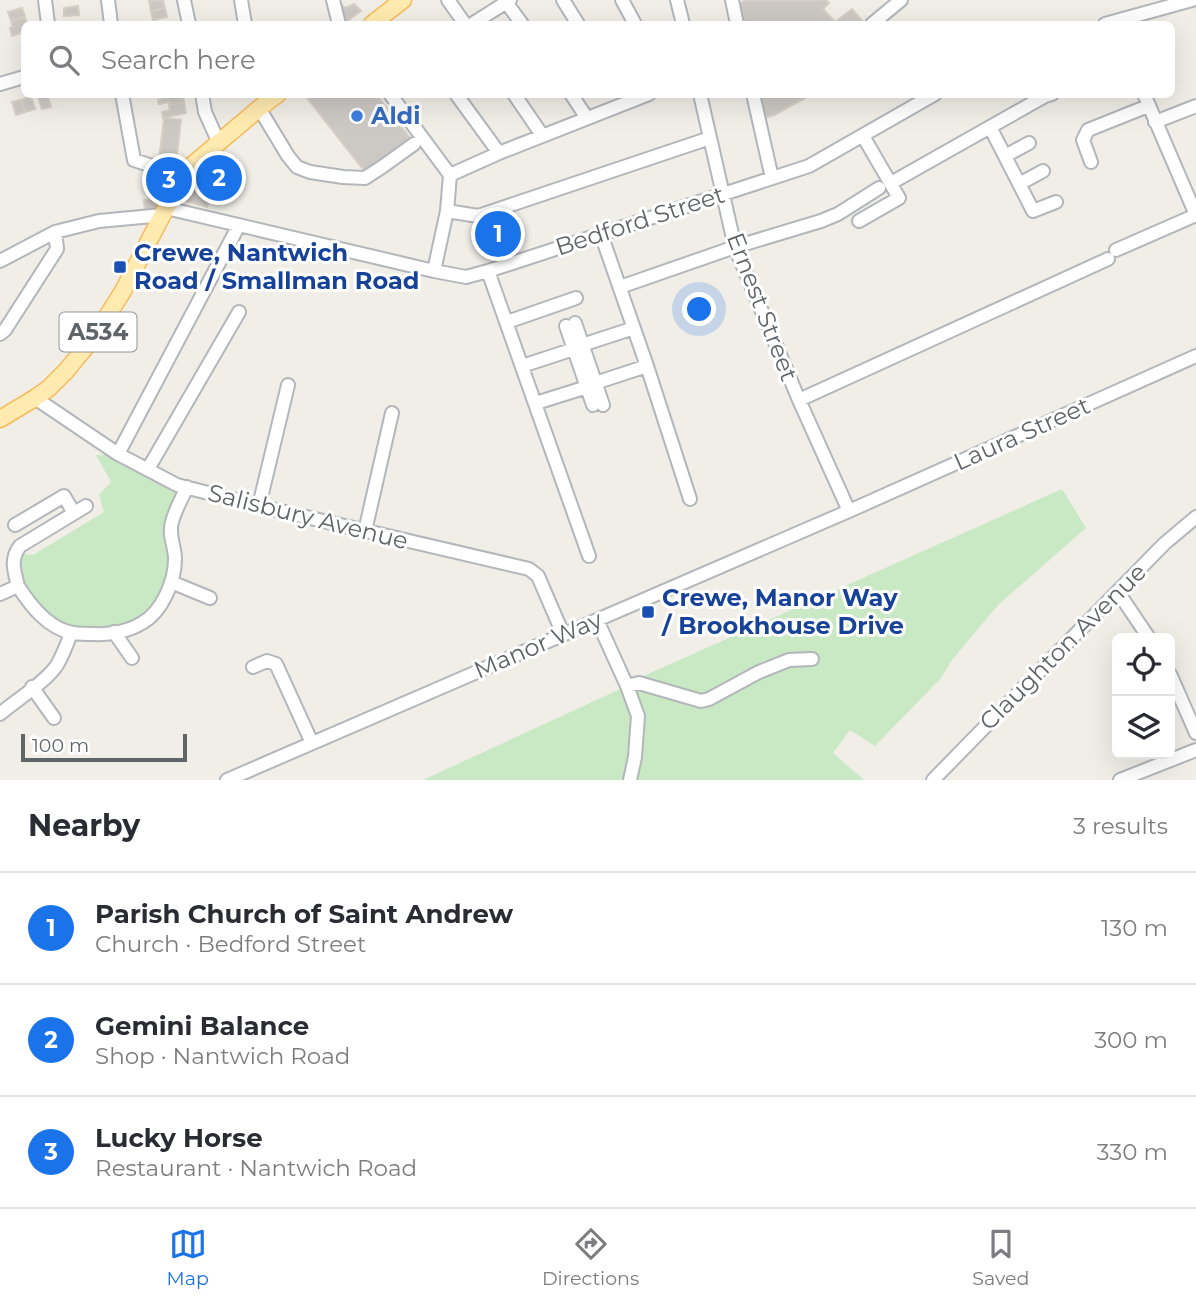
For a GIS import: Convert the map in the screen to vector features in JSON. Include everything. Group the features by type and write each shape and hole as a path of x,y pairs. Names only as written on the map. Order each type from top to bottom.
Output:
{"main road":[{"path":"376,21 403,0"},
{"name":"A534","path":"0,419 35,398 66,371 94,337 128,282 191,166 260,103"}],"street":[{"path":"45,0 48,21"},
{"path":"108,0 111,21"},
{"path":"184,0 188,21"},
{"path":"241,0 244,21"},
{"path":"333,0 338,21"},
{"path":"447,0 463,21"},
{"path":"563,0 576,21"},
{"path":"622,0 633,21"},
{"path":"677,0 682,21"},
{"path":"732,0 736,21"},
{"path":"876,21 901,0"},
{"path":"1120,21 1192,0"},
{"path":"477,21 508,1 520,21"},
{"path":"0,84 21,78"},
{"path":"123,98 134,160 185,177"},
{"path":"203,98 205,112 219,143"},
{"path":"393,98 450,175 447,211 434,271"},
{"path":"459,98 499,153"},
{"path":"517,98 542,135"},
{"path":"574,98 587,118"},
{"name":"Ernest Street","path":"701,98 735,247 849,511"},
{"path":"754,98 772,178"},
{"name":"Bedford Street","path":"0,261 55,232 99,221 164,212 239,225 434,271 466,276 809,166 928,98"},
{"path":"620,287 838,214 1041,98"},
{"path":"450,175 587,118 623,99"},
{"path":"799,400 1196,215 1146,100 1088,130 1083,140 1091,162"},
{"path":"260,103 288,156 297,167 310,172 365,178 414,144"},
{"path":"1155,122 1196,106"},
{"path":"990,127 1033,211 1056,202"},
{"path":"859,221 899,198 885,186 863,136"},
{"path":"447,211 478,216 710,138"},
{"path":"1005,156 1029,143"},
{"path":"1019,184 1043,172"},
{"path":"118,454 239,225"},
{"path":"0,334 57,250 55,232"},
{"path":"601,234 690,499"},
{"path":"488,271 589,556"},
{"path":"507,323 576,298"},
{"path":"148,469 239,312"},
{"path":"570,325 598,405"},
{"path":"522,366 634,328"},
{"name":"Laura Street","path":"849,511 1196,356"},
{"path":"536,403 647,366"},
{"path":"259,506 288,385"},
{"name":"Salisbury Avenue","path":"35,398 118,454 177,485 529,569 538,576 563,634"},
{"path":"365,531 392,413"},
{"path":"86,506 20,546 14,553 12,565 18,586 37,612 53,624 71,633 114,632 142,623 157,610 174,570 171,523 187,487"},
{"path":"15,526 64,496 74,513"},
{"name":"Manor Way","path":"228,780 849,511"},
{"name":"Claughton Avenue","path":"933,780 1164,544 1196,517"},
{"path":"171,582 210,598"},
{"path":"0,594 18,586"},
{"path":"1118,592 1146,633"},
{"path":"597,620 638,716 635,757 630,780"},
{"path":"114,632 132,658"},
{"path":"0,713 55,667 71,633"},
{"path":"627,686 639,683 701,701 789,660 812,659"},
{"path":"253,667 267,662 276,664 312,743"},
{"path":"1175,685 1196,733"},
{"path":"32,687 54,718"},
{"path":"1120,780 1196,750"}],"green space":[{"path":"118,454 187,487 171,523 171,582 142,623 71,633 37,612 18,586 14,553 33,555 104,512 99,495 111,482 96,455"},
{"path":"1062,489 1086,528 998,605 952,660 941,678 875,746 850,730 833,753 864,780 423,780 627,686 639,678"}],"building":[{"path":"163,0 165,8 151,11 149,1"},
{"path":"745,0 826,0 829,3 823,9 834,21 739,21 736,7"},
{"path":"354,4 361,11 346,21 340,5 346,8"},
{"path":"78,6 79,15 64,16 64,8"},
{"path":"22,8 25,17 11,21 8,12"},
{"path":"165,8 167,17 153,20 151,11"},
{"path":"852,9 862,21 836,21"},
{"path":"25,17 26,21 21,21 21,33 12,36 11,21"},
{"path":"32,98 35,109 25,112 21,100"},
{"path":"38,98 48,98 51,107 42,109"},
{"path":"184,98 184,102 169,106 169,102 159,104 158,100"},
{"name":"Aldi","path":"307,98 379,98 410,138 366,173"},
{"path":"758,98 805,98 774,115 763,118"},
{"path":"21,100 25,112 16,115 12,102"},
{"path":"184,102 186,113 163,118 162,112 170,110 169,106"},
{"path":"164,118 181,120 176,162 159,160"},
{"path":"190,188 211,195 207,207 186,201"},
{"path":"156,194 166,199 159,211 145,213 144,200 152,199"},
{"path":"512,212 524,239 484,256 473,228"}],"place":[{"name":"Aldi","path":"357,116"},
{"name":"Gemini Balance","path":"219,178"},
{"name":"Lucky Horse","path":"169,180"},
{"name":"Parish Church of Saint Andrew","path":"498,234"},
{"name":"Crewe, Nantwich Road / Smallman Road","path":"120,267"},
{"name":"Crewe, Manor Way / Brookhouse Drive","path":"648,612"}]}
